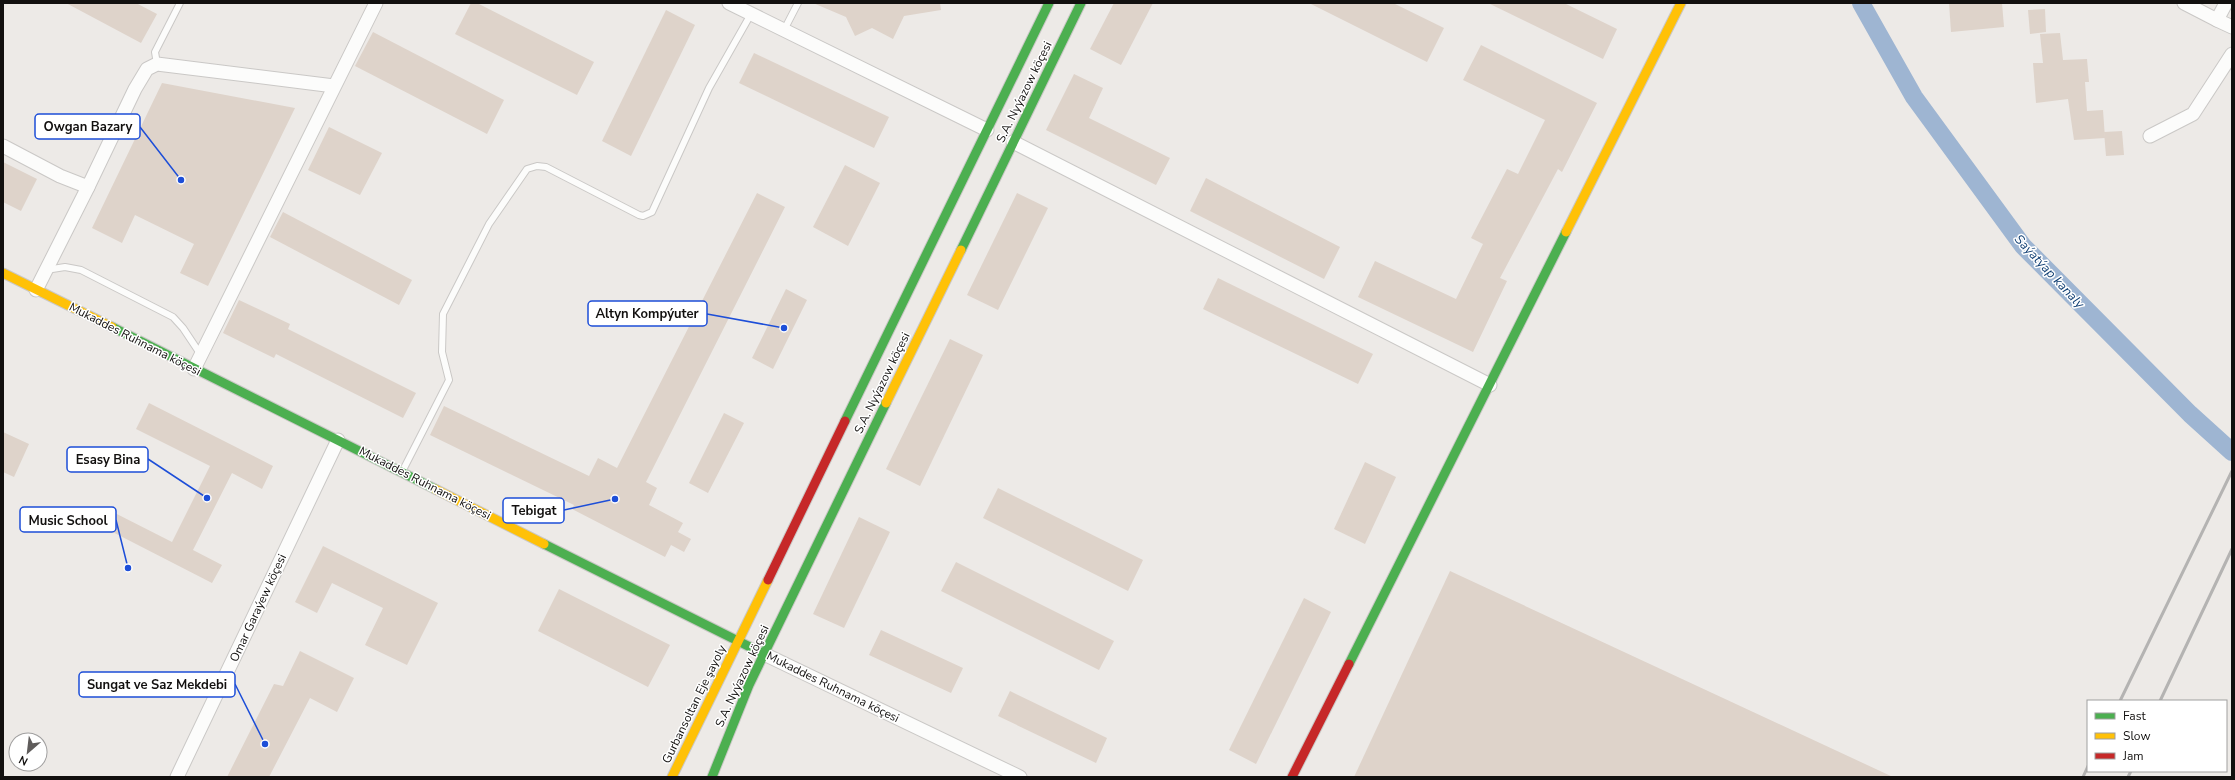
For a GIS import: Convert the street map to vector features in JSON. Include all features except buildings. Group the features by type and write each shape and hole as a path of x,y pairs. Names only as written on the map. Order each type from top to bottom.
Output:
{"street":[{"path":"194,369 376,3"},
{"path":"729,3 987,130"},
{"name":"S.A. Nyýazow köçesi","path":"737,640 1049,3"},
{"name":"S.A. Nyýazow köçesi","path":"712,777 724,743 764,654 1080,3"},
{"path":"1292,777 1682,3"},
{"path":"2184,3 2232,27"},
{"path":"2218,20 2226,3"},
{"path":"2150,136 2193,114 2232,54"},
{"path":"36,290 135,89 147,69 157,64 334,86"},
{"path":"1013,142 1490,385"},
{"path":"3,146 60,176 88,187"},
{"name":"Mukaddes Ruhnama köçesi","path":"3,273 764,654 1020,777"},
{"name":"Omar Garaýew köçesi","path":"177,777 338,440"},
{"name":"Gurbansoltan Eje şayoly","path":"672,777 737,640"}],"lane":[{"path":"157,64 155,52 180,3"},
{"path":"784,30 798,3"},
{"path":"402,472 449,380 442,352 443,314 489,224 527,168 537,166 546,167 639,215 644,216 652,212 709,88 750,14"},
{"path":"46,270 65,267 81,270 173,317 183,328 200,355"}],"waterway":[{"name":"Saýatýap kanaly","path":"1861,3 1914,97 2023,246 2190,414 2232,452"}],"railway":[{"path":"2120,700 2232,471"},
{"path":"2160,700 2232,549"},
{"path":"2083,777 2087,768"},
{"path":"2128,777 2130,772"}],"traffic: fast":[{"path":"845,421 1049,3"},
{"path":"961,250 1081,3"},
{"path":"1349,664 1566,232"},
{"path":"112,327 435,489"},
{"path":"712,777 749,685 886,403"},
{"path":"544,544 764,654"}],"traffic: slow":[{"path":"1566,232 1681,3"},
{"path":"886,403 961,250"},
{"path":"3,273 112,327"},
{"path":"435,489 544,544"},
{"path":"672,777 768,580"}],"traffic: jam":[{"path":"768,580 845,421"},
{"path":"1292,777 1349,664"}],"place":[{"name":"Owgan Bazary","path":"181,180"},
{"name":"Altyn Kompýuter","path":"784,328"},
{"name":"Esasy Bina","path":"207,498"},
{"name":"Tebigat","path":"615,499"},
{"name":"Music School","path":"128,568"},
{"name":"Sungat ve Saz Mekdebi","path":"265,744"}]}
